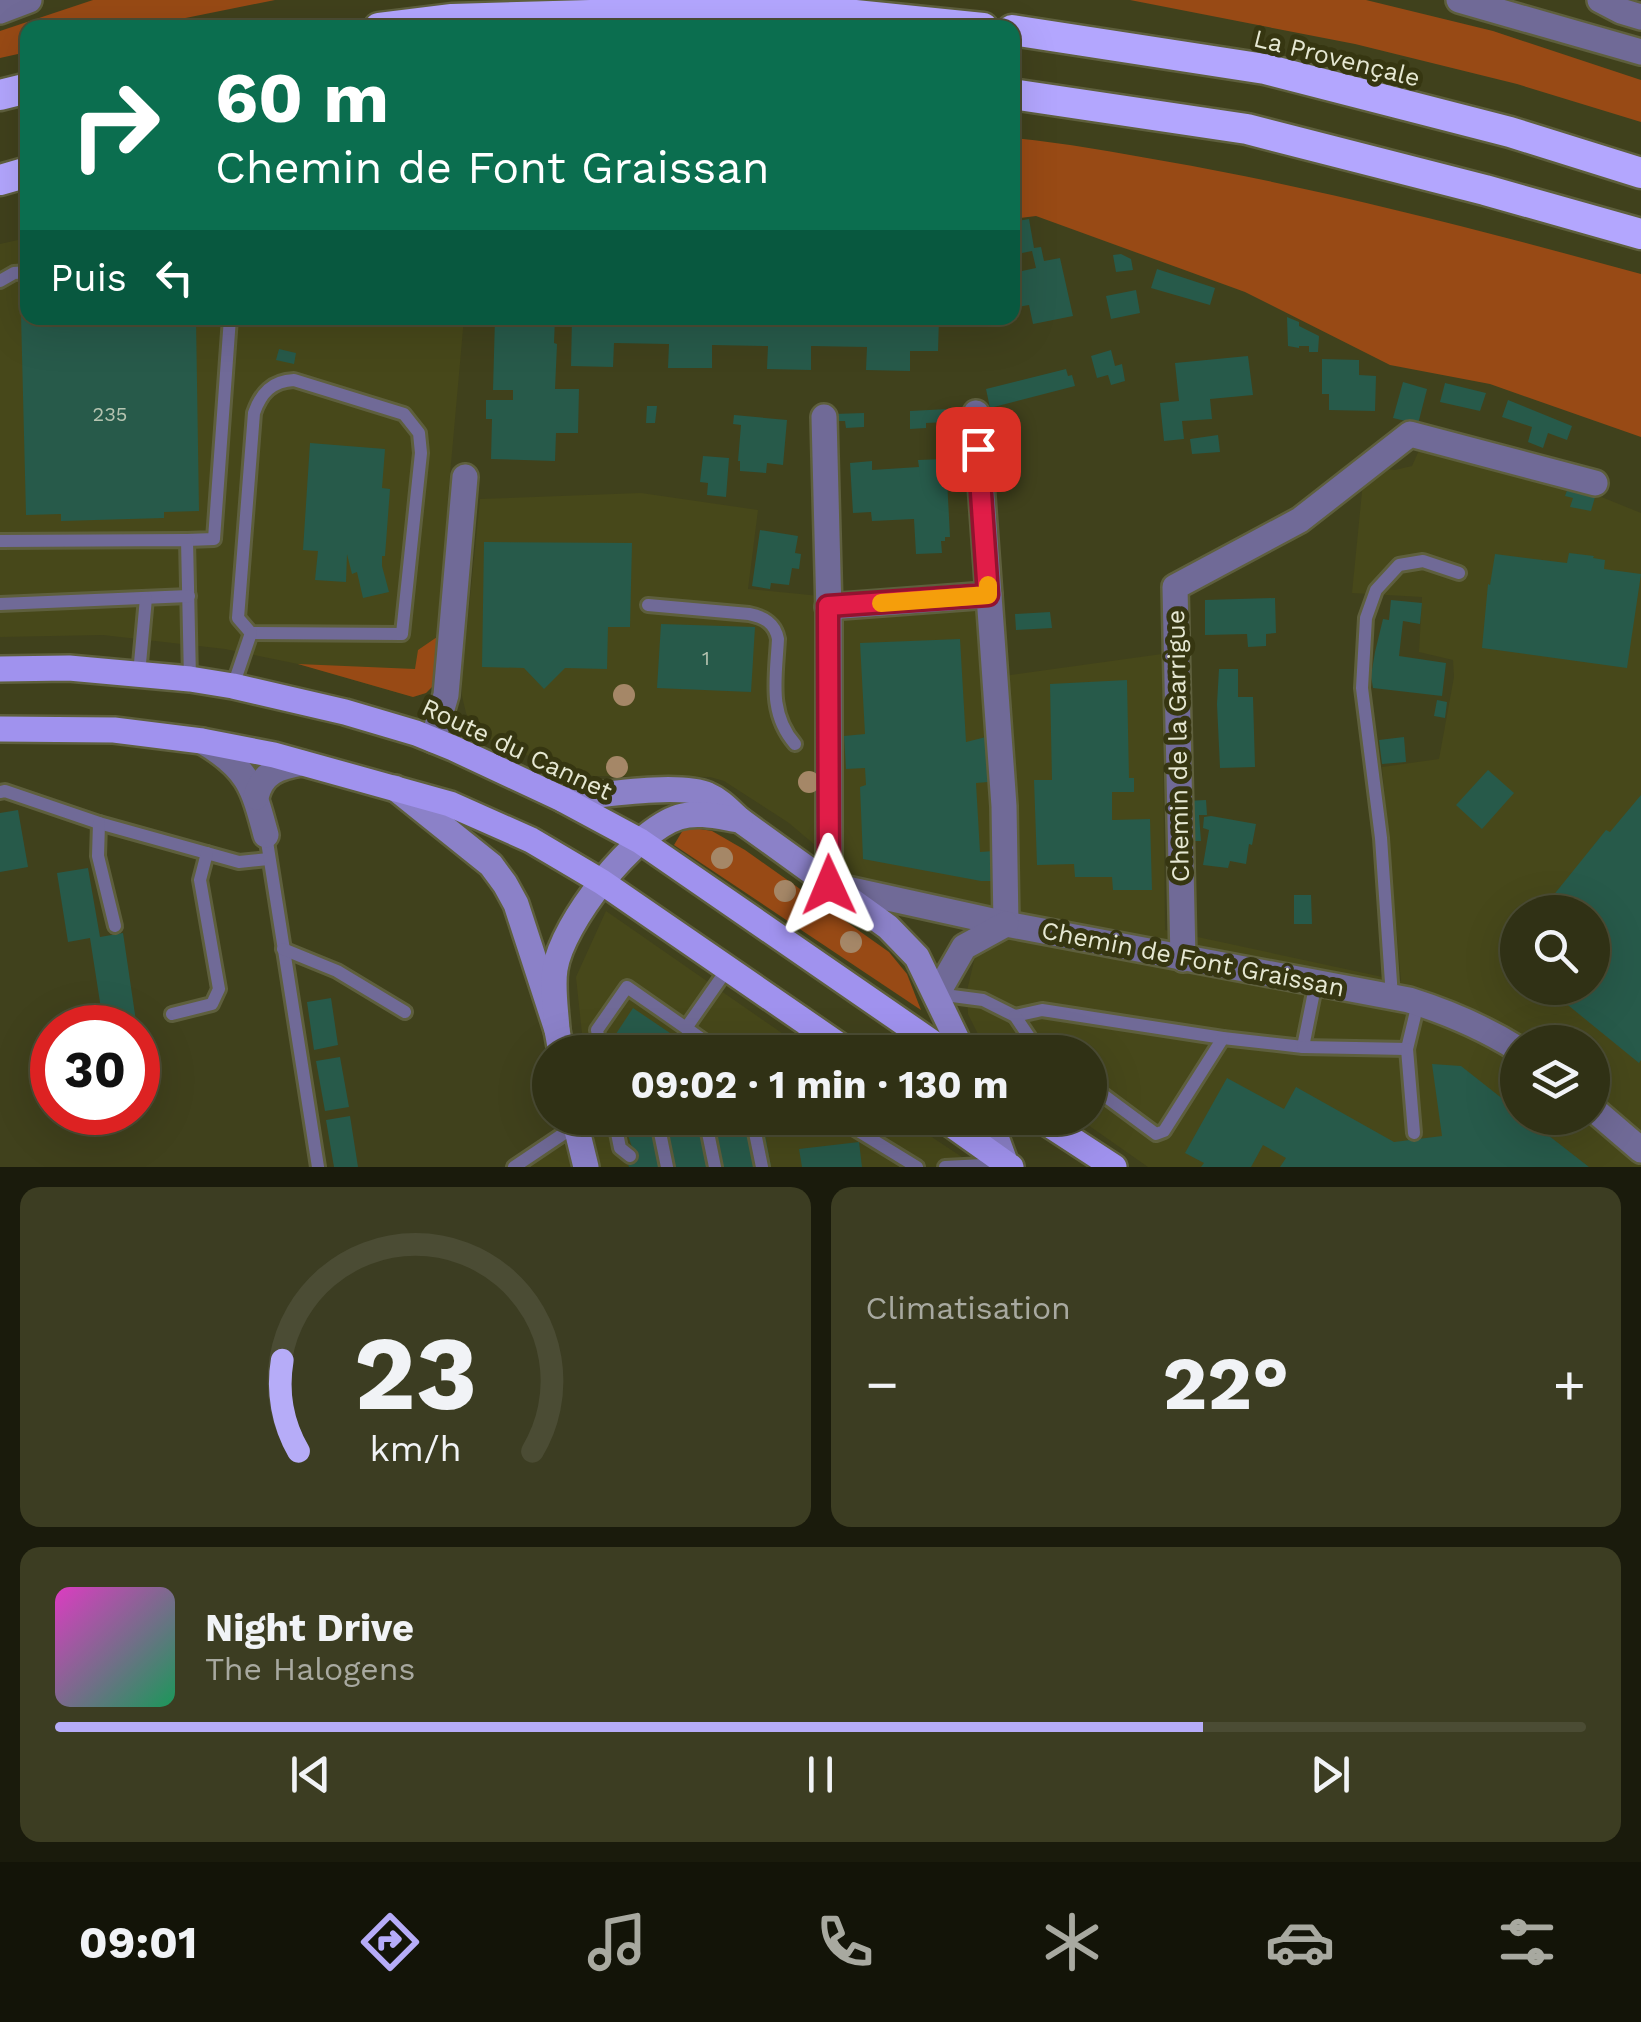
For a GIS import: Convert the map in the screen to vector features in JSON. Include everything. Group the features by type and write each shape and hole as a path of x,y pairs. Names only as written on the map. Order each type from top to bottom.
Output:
{"highway":[{"path":"437,20 728,11 846,14 905,20"},
{"name":"La Provençale","path":"1020,31 1265,69 1510,132 1641,172"},
{"path":"1020,95 1247,129 1641,234"}],"main road":[{"name":"Route du Cannet","path":"0,669 69,668 233,686 346,712 433,740 562,799 640,841 921,1035"},
{"path":"0,729 114,730 202,741 302,763 450,804 532,840 602,882 824,1035"},
{"path":"395,788 481,856 505,884 516,904 557,1035"},
{"path":"562,799 672,789 693,790 719,801 903,941 917,957 955,1035"},
{"path":"559,1035 555,971 562,942 602,882 640,841 675,818 695,814 740,820"},
{"path":"577,1135 586,1167"},
{"path":"965,1135 1008,1166"},
{"path":"996,1135 1008,1166"},
{"path":"1065,1135 1114,1167"}],"street":[{"path":"0,10 29,0"},
{"path":"1458,0 1512,7 1641,52"},
{"path":"1600,0 1641,17"},
{"name":"Chemin de Font Graissan","path":"976,413 1004,806 1006,924 1405,1000 1451,1014 1500,1038"},
{"path":"824,416 829,885 1006,924"},
{"name":"Chemin de la Garrigue","path":"1183,958 1175,587 1300,520 1410,434 1595,483"},
{"path":"433,740 446,695 465,477"},
{"path":"828,606 988,595"},
{"path":"202,741 222,752 248,780 267,847"},
{"path":"256,798 259,785 268,774 302,763"},
{"path":"937,994 964,947 1006,924"},
{"path":"1610,1123 1641,1150"}],"lane":[{"path":"0,541 214,539 229,325"},
{"path":"294,380 404,414 414,424 422,442 402,634 252,633 238,618 254,413 263,393 276,382 294,380"},
{"path":"187,540 190,679"},
{"path":"1414,1133 1405,1000 1362,688 1366,618 1376,590 1399,565 1424,560 1459,572"},
{"path":"0,604 189,596"},
{"path":"139,674 146,598"},
{"path":"648,605 750,614 769,622 778,639 777,714 795,744"},
{"path":"233,686 252,633"},
{"path":"0,792 239,862 267,847 318,1167"},
{"path":"99,823 98,856 114,926"},
{"path":"172,1014 212,1004 219,989 200,880 208,854"},
{"path":"283,949 337,971 405,1012"},
{"path":"686,1028 728,968"},
{"path":"1303,1047 1316,982"},
{"path":"598,1035 597,1030 626,987 696,1035"},
{"path":"937,994 982,1000 1015,1016 1028,1035"},
{"path":"1015,1016 1042,1010 1303,1047 1407,1049"},
{"path":"802,1020 805,1035"},
{"path":"1107,1098 1156,1134 1164,1130 1223,1038"},
{"path":"514,1167 557,1135"},
{"path":"617,1135 620,1148 630,1156"},
{"path":"660,1135 666,1167"},
{"path":"709,1135 715,1167"},
{"path":"755,1135 762,1167"},
{"path":"865,1135 917,1167"},
{"path":"945,1167 1008,1166"}],"shaded area":[{"path":"93,0 275,0 176,20 33,20"},
{"path":"1130,0 1366,0 1493,31 1641,80 1641,122 1517,84 1355,44"},
{"path":"20,24 20,54 0,58 0,31"},
{"path":"1020,139 1284,184 1641,274 1641,437 1490,384 1390,365 1245,292 1036,216 1020,218"},
{"path":"20,240 20,325 463,325 440,635 434,685 426,693 413,697 298,664 225,649 103,635 0,637 0,244"},
{"path":"1421,446 1562,481 1641,513 1641,1167 1148,1167 1102,1135 1107,1135 1107,1035 978,1035 968,1014 967,991 987,905 856,880 789,823 724,781 710,777 594,776 567,772 488,739 474,728 466,713 462,677 480,499 641,493 758,510 748,589 840,598 999,588 1003,676 1162,654 1165,930 1401,981 1382,767 1439,759 1454,677 1453,660 1419,652 1422,597 1352,593 1363,482 1376,468 1395,470 1412,466"},
{"path":"440,635 434,685 413,697 298,664 415,669 418,650"},
{"path":"683,830 712,831 745,850 889,952 907,974 921,1010 674,845"},
{"path":"606,911 785,1035 582,1035 576,977"},
{"path":"555,1135 929,1135 977,1167 507,1167"}],"building":[{"path":"1029,219 1034,248 1041,247 1044,261 1060,258 1073,316 1033,324 1029,305 1020,307 1020,271 1036,268 1032,251 1020,253 1020,221"},
{"path":"1113,255 1131,259 1133,270 1116,272"},
{"path":"1157,269 1215,288 1210,305 1151,288"},
{"path":"1136,290 1140,313 1111,319 1106,296"},
{"path":"1287,317 1319,336 1318,352 1309,352 1309,346 1288,346"},
{"path":"21,325 196,325 199,511 164,512 164,518 61,521 61,514 26,515"},
{"path":"495,325 555,325 555,389 579,389 578,433 556,433 555,461 491,459 492,419 486,419 486,400 513,400 513,390 493,390"},
{"path":"572,325 939,325 938,351 910,351 910,371 866,370 867,347 811,346 811,370 767,369 768,346 712,345 712,368 668,368 669,344 614,343 613,367 571,366"},
{"path":"279,349 296,353 294,364 276,360"},
{"path":"1111,350 1115,366 1122,364 1125,381 1111,385 1108,375 1097,378 1091,356"},
{"path":"1248,356 1253,395 1210,399 1212,419 1182,421 1184,439 1164,441 1160,403 1179,401 1175,363"},
{"path":"1322,359 1359,360 1359,375 1376,376 1375,411 1329,410 1329,394 1322,394"},
{"path":"1066,369 1075,386 990,408 986,389"},
{"path":"1403,382 1427,389 1418,424 1393,418"},
{"path":"1445,383 1486,393 1480,411 1440,402"},
{"path":"1508,400 1572,426 1567,440 1548,433 1543,448 1528,442 1532,427 1502,417"},
{"path":"647,406 657,406 655,423 646,423"},
{"path":"967,408 968,421 926,423 926,428 910,429 910,411"},
{"path":"864,413 864,427 846,428 845,421 835,421 834,414"},
{"path":"734,415 787,420 783,465 767,463 766,473 740,471 741,425 733,424"},
{"path":"1218,435 1220,452 1192,454 1190,439"},
{"path":"310,443 385,449 382,488 390,489 382,566 389,592 363,598 357,572 352,574 347,554 346,582 315,580 318,551 303,550"},
{"path":"703,456 729,458 726,497 707,495 708,483 700,482"},
{"path":"946,459 950,537 941,541 942,553 916,554 914,519 872,521 871,512 853,513 850,463 872,461 872,470 919,467 918,460"},
{"path":"1569,485 1597,490 1591,511 1570,507 1573,498 1565,496"},
{"path":"760,530 798,536 795,553 801,554 799,569 792,568 789,585 771,583 770,589 752,586"},
{"path":"484,542 632,543 630,627 608,627 607,669 565,668 544,689 524,668 482,667"},
{"path":"1569,553 1605,560 1604,569 1641,574 1627,668 1482,648 1495,554 1567,563"},
{"path":"1275,598 1276,633 1266,634 1266,646 1248,647 1247,634 1205,635 1205,600"},
{"path":"1391,600 1422,603 1420,624 1403,621 1399,656 1446,663 1442,696 1373,688 1375,652 1383,619 1389,620"},
{"path":"1050,612 1052,628 1016,630 1015,614"},
{"path":"661,624 755,627 751,692 657,688"},
{"path":"960,639 966,742 986,737 988,782 976,783 980,852 994,851 995,881 863,859 860,787 866,785 865,768 846,769 844,736 865,734 860,643"},
{"path":"1219,669 1238,669 1238,697 1253,697 1255,767 1220,768"},
{"path":"1127,680 1129,778 1134,778 1134,792 1112,792 1112,820 1150,819 1152,890 1113,890 1112,877 1075,877 1074,864 1037,865 1034,780 1052,780 1050,684"},
{"path":"1437,700 1447,702 1445,718 1434,716"},
{"path":"1404,737 1406,762 1382,764 1379,740"},
{"path":"1488,770 1514,793 1482,829 1456,805"},
{"path":"1641,795 1639,1063 1610,1039 1610,1025 1592,1025 1568,1005 1610,1005 1610,895 1554,895 1606,830 1610,832"},
{"path":"1206,800 1207,815 1199,815 1201,841 1186,841 1186,801"},
{"path":"18,810 28,867 0,872 0,813"},
{"path":"1204,817 1256,824 1246,864 1230,861 1228,868 1203,865 1209,830 1203,828"},
{"path":"88,868 100,937 123,933 134,1005 100,1005 90,938 68,942 57,873"},
{"path":"1294,895 1311,895 1312,924 1294,924"},
{"path":"331,998 338,1045 314,1050 307,1002"},
{"path":"633,1008 673,1035 615,1035"},
{"path":"340,1057 349,1107 325,1111 316,1061"},
{"path":"1432,1064 1461,1066 1500,1097 1500,1135 1548,1135 1589,1167 1280,1167 1286,1158 1263,1145 1251,1167 1201,1167 1204,1163 1185,1153 1227,1078 1284,1109 1296,1087 1394,1142 1442,1136"},
{"path":"350,1116 358,1167 334,1167 326,1120"},
{"path":"628,1135 765,1135 771,1167 629,1167 627,1161 633,1150"},
{"path":"859,1142 862,1167 802,1167 799,1149"}],"slow traffic":[{"path":"881,603 988,595 988,585"}],"route":[{"path":"829,885 828,606 988,595 978,449"}]}
